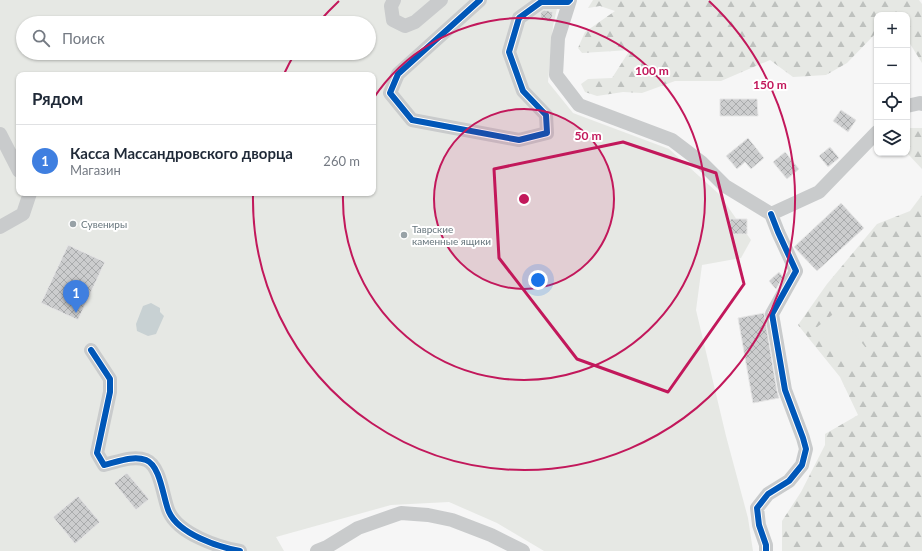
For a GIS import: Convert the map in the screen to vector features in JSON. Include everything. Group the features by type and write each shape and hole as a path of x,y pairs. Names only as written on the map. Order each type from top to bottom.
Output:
{"street":[{"path":"394,0 391,6 393,20 405,26 415,22 441,0"},
{"path":"480,0 398,74 390,93 412,120 519,140 547,133 546,115 523,91 509,52 519,18 541,2 569,1 558,38 556,76 579,106 672,140 701,162 725,186 771,214 796,271 772,314 785,390 806,449 802,465 789,481 768,494 758,508 759,525 766,545 766,551"},
{"path":"910,105 920,103 922,104"},
{"path":"0,134 16,165"},
{"path":"771,214 819,192 874,135"},
{"path":"0,227 22,214 29,196"},
{"path":"91,350 110,379 110,392 97,453 104,465 135,457 148,460 158,474 169,512 179,525 202,540 231,550 240,551"},
{"path":"317,551 327,547 358,528 401,513 428,515 452,520 491,535 523,551"}],"highlighted area":[{"path":"623,142 716,173 744,284 668,392 577,359 499,258 494,169"}],"green space":[{"path":"0,0 559,0 553,26 548,82 573,113 669,149 719,194 751,240 741,258 702,265 696,310 726,436 748,518 753,551 544,551 497,523 449,502 391,505 276,537 284,551 0,551"},
{"path":"593,0 919,0 922,4 922,63 910,44 910,12 874,12 874,35 847,63 826,75 793,77 770,60 721,81 675,81 642,93 623,92 597,96 585,92 581,84 588,79 612,78 630,50 582,53 578,48 585,32 615,11 600,6 588,8"},
{"path":"910,128 922,128 922,169 910,156"},
{"path":"922,195 922,551 782,551 782,521 801,492 825,445 825,434 858,415 840,377 798,325 827,284 877,224 910,211"},
{"path":"837,311 869,352 848,369 816,328"}],"shaded area":[{"path":"151,303 160,308 160,312 164,316 156,334 148,336 137,331 136,324 143,306"}],"building":[{"path":"544,10 553,12 551,22 540,20 541,12"},
{"path":"720,99 757,99 758,116 720,116"},
{"path":"841,110 856,120 848,132 833,121"},
{"path":"748,138 764,158 751,169 745,162 737,169 726,156"},
{"path":"830,147 839,158 828,167 819,156"},
{"path":"785,152 799,169 787,179 773,162"},
{"path":"841,203 864,228 817,271 794,247"},
{"path":"730,219 747,219 747,234 730,234"},
{"path":"68,245 105,262 78,320 41,303"},
{"path":"779,272 783,277 776,289 769,281"},
{"path":"764,313 779,398 753,403 738,318"},
{"path":"127,473 149,499 136,510 114,483"},
{"path":"78,496 100,522 75,544 53,517"}],"cycle path":[{"path":"480,0 398,74 390,93 412,120 519,140 547,133 546,115 523,91 509,52 519,18 541,2 568,2 570,0"},
{"path":"766,551 766,545 759,525 757,508 768,494 789,481 802,465 806,449 785,390 772,314 796,271 771,214"},
{"path":"91,350 110,379 110,392 97,453 104,465 136,458 146,460 151,463 161,483 169,512 181,527 211,543 240,551"}],"place":[{"name":"Сувениры","path":"73,224"},
{"name":"Таврские каменные ящики","path":"404,235"},
{"name":"Касса Массандровского дворца","path":"76,313"}]}
